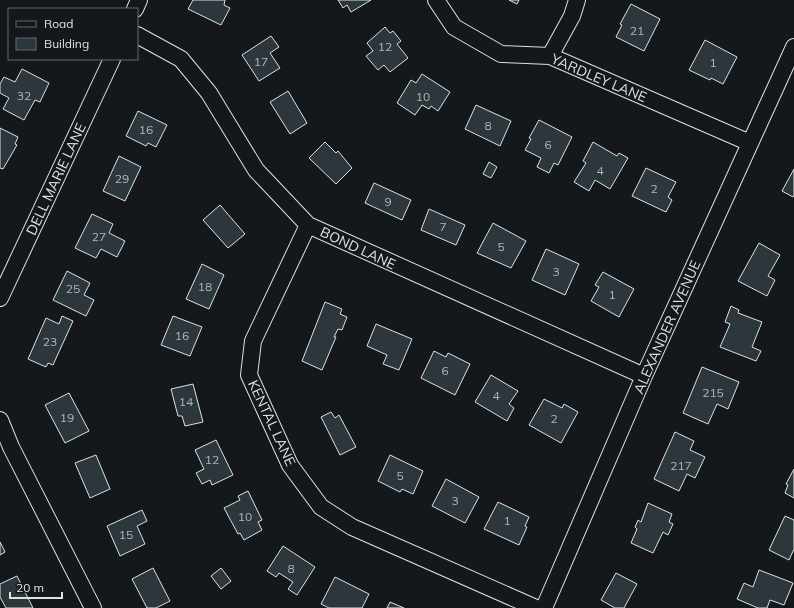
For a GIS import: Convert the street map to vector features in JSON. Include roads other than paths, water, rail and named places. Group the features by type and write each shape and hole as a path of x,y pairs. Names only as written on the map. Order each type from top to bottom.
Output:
{"street":[{"name":"YARDLEY LANE","path":"436,0 454,27 501,54 550,56 750,143"},
{"path":"550,56 572,16 577,0"},
{"name":"BOND LANE","path":"138,36 180,59 209,93 256,170 308,225 644,376"},
{"name":"ALEXANDER AVENUE","path":"544,608 644,376 794,47"},
{"name":"DELL MARIE LANE","path":"0,298 112,60"},
{"name":"KENTAL LANE","path":"308,225 253,341 249,375 290,465 321,507 352,527 536,608"},
{"path":"0,420 11,447 93,608"}]}
